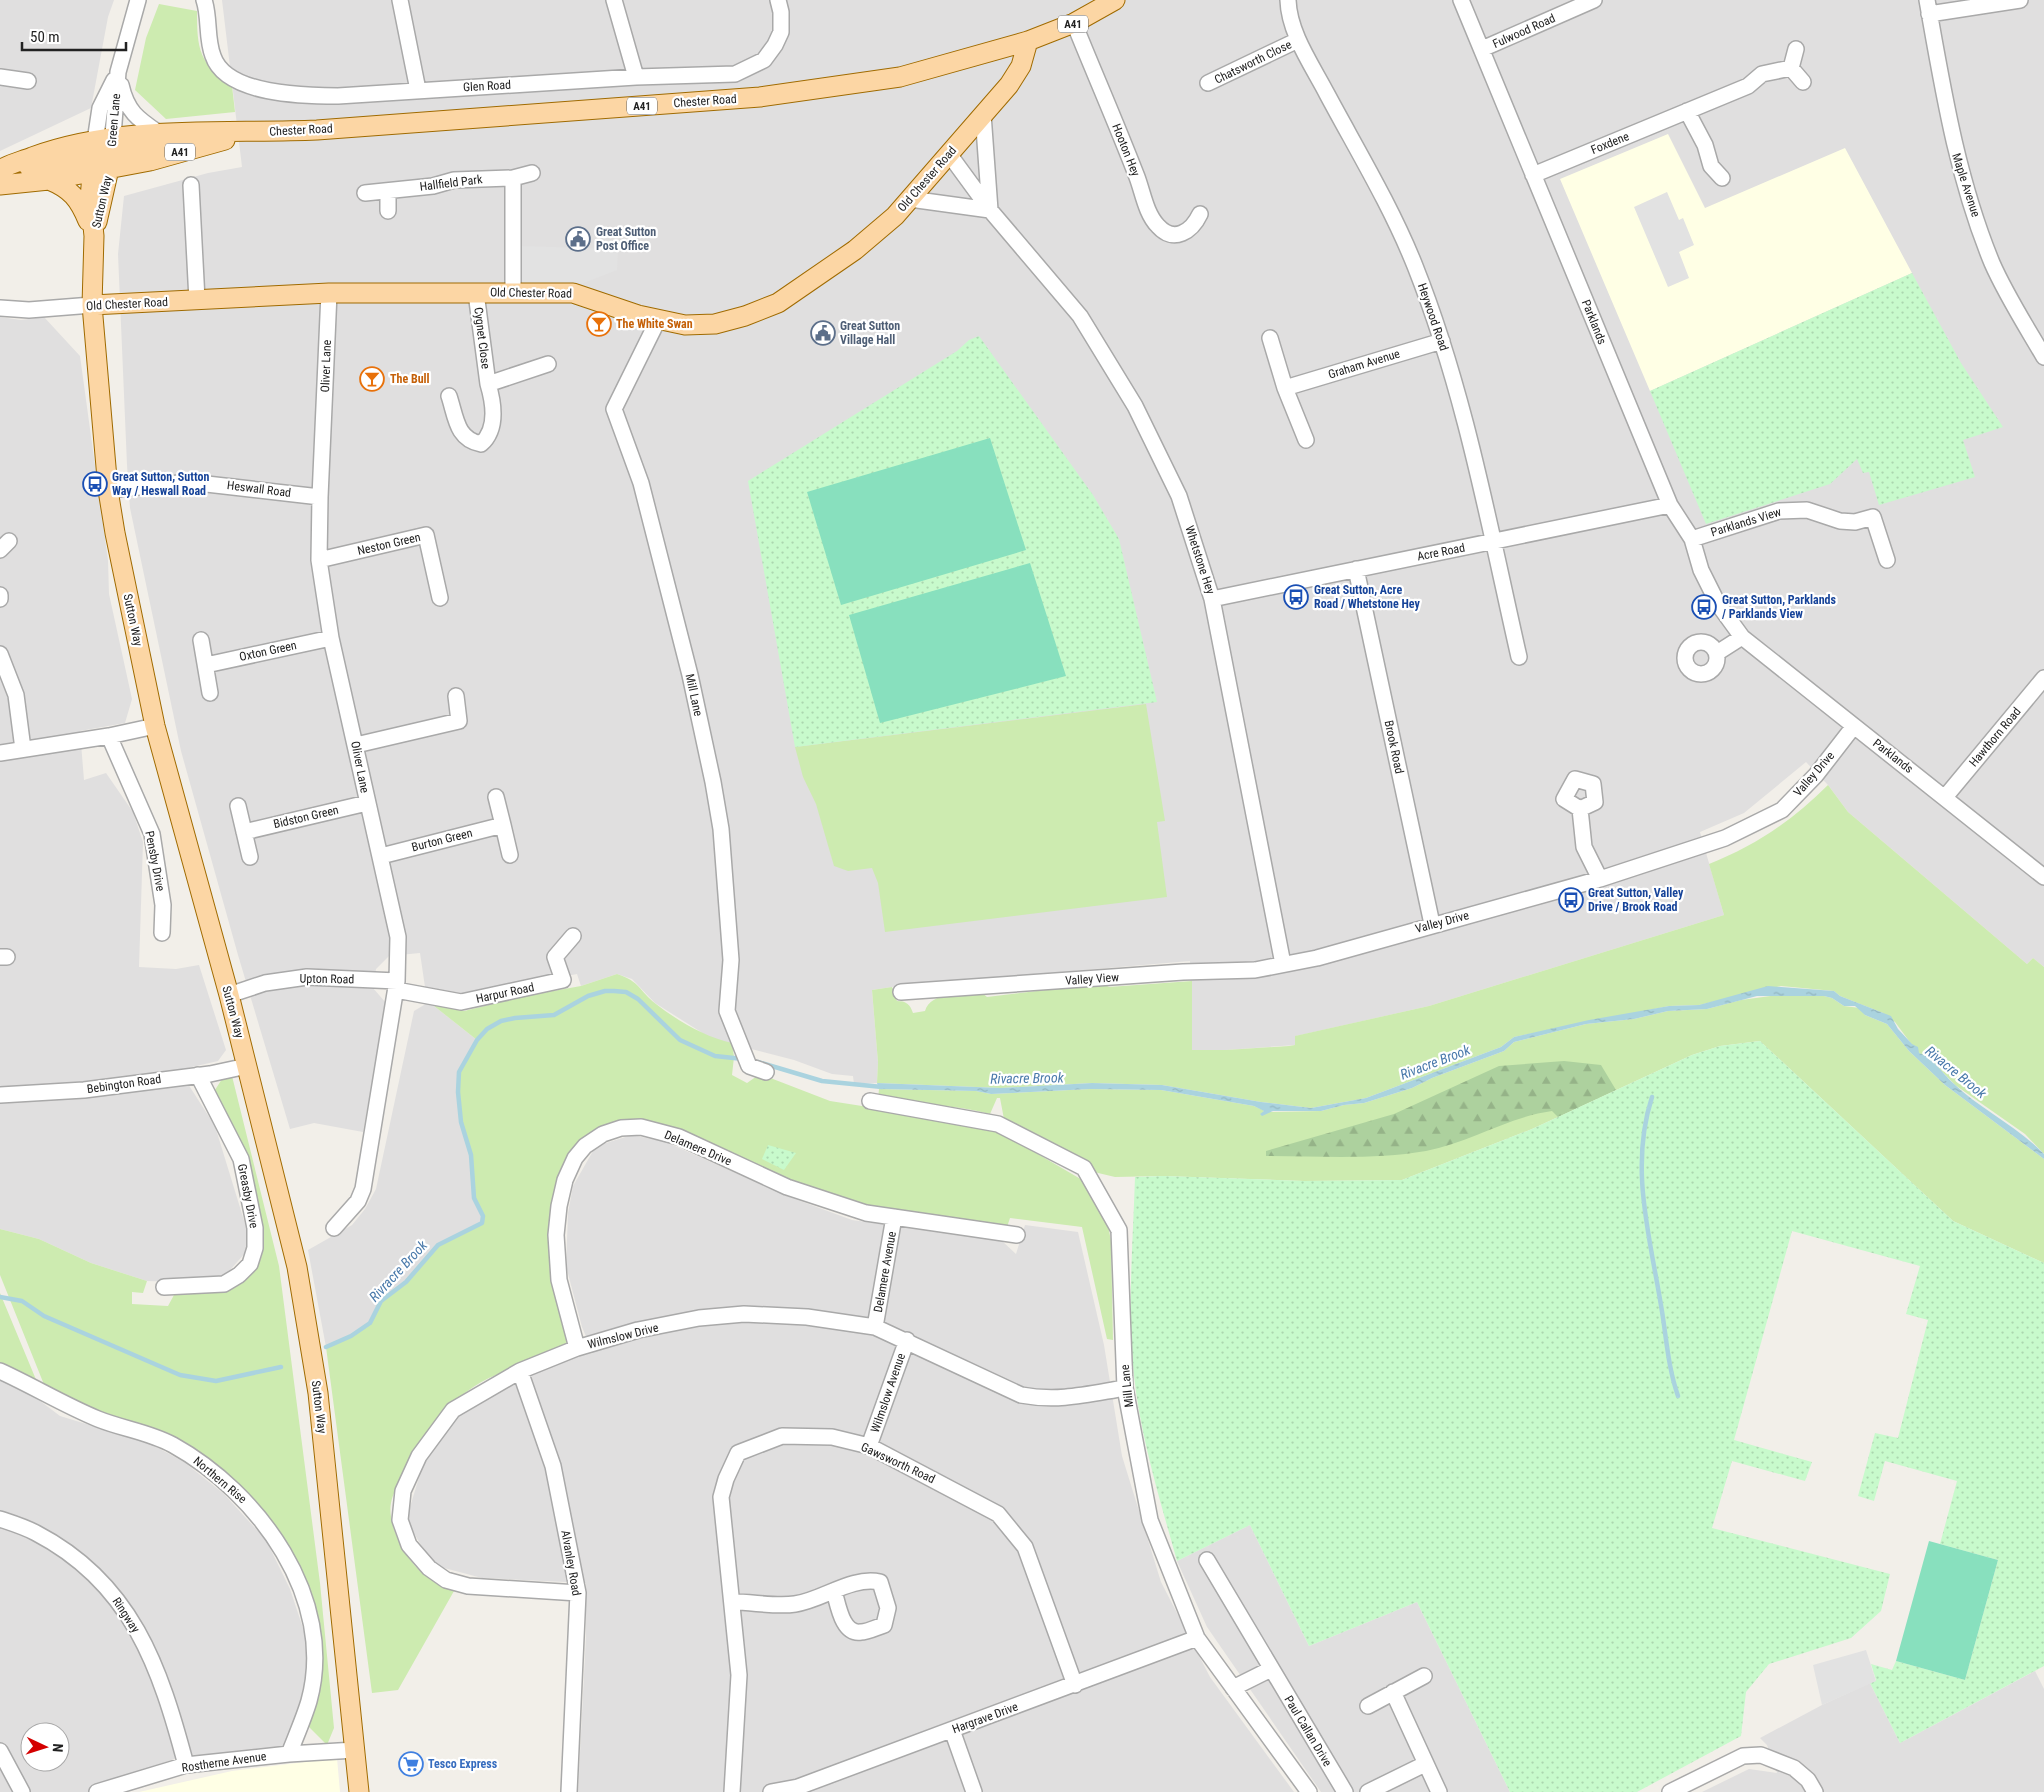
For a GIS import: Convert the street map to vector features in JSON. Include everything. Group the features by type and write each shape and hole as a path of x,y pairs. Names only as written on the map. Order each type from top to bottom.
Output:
{"main road":[{"name":"Chester Road","path":"1,174 49,180 102,155 160,134 251,133 760,97 900,77 1028,41 1074,23 1115,0"},
{"name":"Old Chester Road","path":"92,305 329,294 573,293 658,320 685,325 715,324 745,316 778,303 855,250 895,216 1009,85 1021,66 1028,41"},
{"name":"Chester Road","path":"1,174 57,148 150,161 251,133"},
{"name":"Sutton Way","path":"102,155 90,198 94,236 92,305 108,490 155,726 248,1066 297,1267 318,1393 359,1792"},
{"name":"Sutton Way","path":"49,180 61,185 80,202 94,236"}],"street":[{"name":"Green Lane","path":"102,155 100,108 118,72 138,0"},
{"name":"Glen Road","path":"204,0 213,58 223,70 237,81 267,90 302,96 338,96 636,77 735,74 764,60 781,32 781,12 778,0"},
{"path":"400,0 418,90"},
{"path":"614,0 636,77"},
{"name":"Heywood Road","path":"1288,0 1298,40 1382,197 1414,264 1442,340 1472,445 1519,657"},
{"name":"Parklands","path":"1462,0 1670,505 1692,539 1701,570 1718,604 1742,637 1946,796 2044,877"},
{"name":"Fulwood Road","path":"1482,49 1594,0"},
{"path":"1928,7 2020,0"},
{"name":"Maple Avenue","path":"1928,7 1948,123 1959,166 1993,264 2044,357"},
{"name":"Hooton Hey","path":"1074,23 1137,177 1150,214 1158,227 1170,234 1186,233 1194,226 1200,214"},
{"name":"Chatsworth Close","path":"1208,83 1298,40"},
{"path":"1796,49 1791,68 1803,82"},
{"name":"Foxdene","path":"1533,175 1748,86 1762,74 1791,68"},
{"name":"Green Lane","path":"118,72 124,101 128,109 142,122 160,134"},
{"path":"0,77 28,81"},
{"path":"1687,111 1705,145 1711,166 1722,178"},
{"path":"910,199 990,210 983,114"},
{"name":"Whetstone Hey","path":"949,154 990,210 1080,316 1135,406 1179,496 1212,600 1283,964"},
{"name":"Hallfield Park","path":"365,193 433,186 454,180 513,178 532,173"},
{"path":"513,178 513,292"},
{"path":"191,185 196,300"},
{"path":"388,191 388,212"},
{"name":"Cygnet Close","path":"449,396 462,434 470,442 481,444 492,429 493,401 488,384 476,292"},
{"name":"Oliver Lane","path":"329,294 319,560 331,638 398,937 396,986 363,1189 358,1201 334,1228"},
{"name":"Old Chester Road","path":"0,308 30,310 92,305"},
{"name":"Mill Lane","path":"658,320 614,409 641,483 690,675 713,782 721,829 731,960 727,1012 749,1066 766,1072"},
{"path":"1270,338 1285,388 1306,440"},
{"name":"Graham Avenue","path":"1285,388 1442,340"},
{"name":"Cygnet Close","path":"488,384 548,364"},
{"name":"Heswall Road","path":"108,490 189,482 320,497"},
{"name":"Acre Road","path":"1212,600 1670,505"},
{"name":"Parklands View","path":"1692,539 1779,511 1807,510 1840,521 1855,522 1873,517 1887,560"},
{"name":"Neston Green","path":"319,560 426,535 440,598"},
{"name":"Brook Road","path":"1356,569 1432,924"},
{"path":"1717,653 1742,637"},
{"name":"Oxton Green","path":"206,665 331,638"},
{"path":"201,640 210,692"},
{"path":"0,654 16,695 23,749"},
{"name":"Hawthorn Road","path":"1946,796 2042,685"},
{"path":"356,745 459,721 456,696"},
{"path":"0,753 109,736 155,726"},
{"name":"Valley Drive","path":"1283,964 1317,958 1432,924 1600,879 1724,838 1782,810 1816,775 1854,726"},
{"name":"Pensby Drive","path":"109,736 152,834 163,904 162,933"},
{"path":"496,797 510,855"},
{"name":"Bidston Green","path":"244,832 367,803"},
{"path":"238,806 250,857"},
{"path":"1580,809 1584,847 1600,879"},
{"name":"Burton Green","path":"381,856 503,825"},
{"name":"Harpur Road","path":"396,986 461,1002 563,980 554,957 573,936"},
{"name":"Valley View","path":"901,992 1183,972 1255,970 1283,964"},
{"name":"Upton Road","path":"229,995 265,983 307,977 396,986"},
{"name":"Bebington Road","path":"0,1095 84,1090 198,1075 248,1066"},
{"name":"Greasby Drive","path":"164,1287 224,1284 239,1275 250,1264 255,1248 255,1228 241,1159 198,1075"},
{"name":"Mill Lane","path":"870,1101 998,1124 1084,1168 1119,1230 1125,1388 1150,1520 1197,1638 1309,1792"},
{"name":"Delamere Drive","path":"577,1348 559,1280 556,1236 559,1206 565,1180 575,1158 585,1146 603,1134 621,1128 641,1127 678,1137 813,1196 866,1213 1017,1235"},
{"name":"Delamere Avenue","path":"875,1327 894,1217"},
{"name":"Wilmslow Drive","path":"578,1593 468,1586 446,1580 429,1568 409,1545 400,1520 403,1491 419,1456 453,1410 520,1371 577,1348 638,1330 699,1318 744,1314 807,1316 875,1327 907,1340 1022,1395 1046,1399 1061,1398 1125,1388"},
{"name":"Wilmslow Avenue","path":"869,1446 907,1340"},
{"name":"Northern Rise","path":"0,1371 65,1405 171,1444 234,1489 266,1524 278,1542 301,1591 309,1614 314,1653 310,1700 289,1754"},
{"name":"Alvanley Road","path":"520,1371 553,1466 578,1593 570,1792"},
{"name":"Gawsworth Road","path":"732,1792 739,1675 721,1497 726,1479 738,1453 782,1436 832,1437 869,1446 979,1502 998,1514 1024,1547 1075,1685"},
{"name":"Ringway","path":"0,1519 35,1532 67,1552 94,1574 120,1602 137,1629 168,1698 186,1765"},
{"name":"Paul Callan Drive","path":"1207,1560 1345,1792"},
{"path":"733,1602 795,1604 834,1591"},
{"name":"Hargrave Drive","path":"771,1792 822,1785 952,1730 1197,1638"},
{"path":"1234,1688 1271,1669"},
{"path":"1368,1706 1424,1676"},
{"path":"1393,1692 1439,1792"},
{"path":"952,1730 974,1792"},
{"name":"Rostherne Avenue","path":"97,1792 186,1765 289,1754 355,1750"},
{"path":"0,1751 22,1792"},
{"path":"1670,1792 1743,1756 1761,1755 1794,1768 1808,1780 1815,1792"},
{"path":"1368,1792 1425,1764"}],"shaded area":[{"path":"0,0 114,0 108,17 91,108 0,151"},
{"path":"222,0 2044,0 2044,967 2033,958 2027,964 1848,812 1828,785 1806,762 1744,813 1700,832 1724,915 1429,1006 1296,1036 1295,1045 1226,1050 1192,1050 1190,961 905,985 872,990 878,1062 877,1083 854,1084 853,1076 832,1074 794,1060 712,1039 655,1003 632,979 617,974 581,986 577,974 457,997 425,987 420,953 389,956 376,969 373,988 386,1003 363,1132 314,1123 290,1129 238,955 181,751 130,508 127,465 118,254 124,196 208,173 242,167"},
{"path":"1668,134 1705,208 1845,148 1912,273 1650,391 1560,179"},
{"path":"1667,192 1679,220 1683,218 1694,245 1679,252 1689,278 1668,287 1634,207"},
{"path":"519,246 618,249 617,270 581,284 523,284 520,278"},
{"path":"0,317 21,320 44,317 80,356 108,560 109,594 132,699 125,723 80,731 84,780 106,773 133,812 143,842 139,967 176,969 199,965 226,1050 218,1061 179,1070 215,1126 246,1227 246,1252 223,1278 180,1282 147,1281 91,1263 39,1239 0,1229"},
{"path":"429,1002 477,1040 459,1072 458,1104 471,1155 473,1186 483,1216 482,1223 438,1245 406,1282 381,1301 370,1323 351,1336 326,1347 308,1250 352,1225 365,1209 376,1189 414,1011"},
{"path":"632,1135 666,1142 787,1196 852,1220 1002,1241 1016,1254 1025,1225 1078,1232 1104,1345 1122,1456 1161,1582 1210,1677 1294,1792 578,1792 586,1636 586,1583 482,1578 433,1565 406,1520 425,1458 461,1407 540,1365 593,1353 582,1327 566,1266 568,1213 573,1186 593,1151 606,1143"},
{"path":"0,1380 35,1397 60,1416 149,1443 184,1462 224,1494 266,1540 290,1589 305,1634 308,1700 289,1754 186,1755 108,1782 112,1792 0,1792"},
{"path":"1250,1525 1309,1646 1417,1602 1510,1792 1321,1792 1207,1627 1177,1561"},
{"path":"1866,1650 1876,1681 1822,1705 1813,1665"},
{"path":"2035,1671 2044,1689 2044,1792 1702,1792 1749,1769 1777,1773 1767,1745 1760,1738 1822,1705 1870,1683 1900,1743"},
{"path":"337,1758 340,1792 139,1792 232,1771"}],"green space":[{"path":"159,4 197,11 199,46 202,54 213,70 232,86 235,112 166,119 135,90 146,38"},
{"path":"1912,273 1961,363 2003,427 1963,440 1975,477 1879,505 1869,472 1863,473 1857,459 1830,484 1706,524 1650,391"},
{"path":"979,336 1093,495 1119,539 1157,702 795,747 748,481 957,351 969,340"},
{"path":"990,438 1026,550 841,605 807,492"},
{"path":"1030,563 1066,676 880,723 849,615"},
{"path":"1146,704 1165,821 1157,822 1167,897 885,932 878,883 872,868 848,871 834,866 816,804 803,777 795,747"},
{"path":"1828,785 1848,812 2027,964 2033,958 2044,967 2044,1154 2025,1134 1955,1085 1930,1059 1918,1053 1895,1022 1883,1013 1840,996 1834,991 1781,986 1699,1005 1669,1006 1514,1037 1501,1047 1366,1098 1311,1108 1261,1102 1162,1085 1092,1083 1001,1088 877,1083 878,1062 872,990 892,987 897,1001 907,1004 913,1013 925,1011 934,1000 949,995 982,993 987,997 1103,983 1109,987 1192,981 1192,1050 1289,1046 1295,1045 1295,1036 1429,1006 1724,915 1709,864 1742,849 1773,831 1801,810"},
{"path":"617,974 631,980 656,1004 683,1022 702,1033 732,1043 734,1057 732,1075 747,1083 760,1074 830,1101 990,1126 1084,1181 1105,1210 1111,1241 1113,1340 1107,1339 1082,1227 1010,1218 1007,1227 866,1207 806,1189 681,1130 605,1127 556,1196 569,1343 553,1355 489,1378 461,1396 428,1432 411,1460 392,1499 390,1506 391,1518 404,1552 426,1576 434,1582 454,1591 398,1690 372,1693 326,1347 351,1336 370,1323 381,1301 406,1282 438,1245 482,1223 483,1216 474,1198 471,1155 458,1104 459,1072 477,1040 429,1002 464,1011 525,996 581,986"},
{"path":"1778,995 1824,996 1832,998 1844,1006 1860,1008 1865,1015 1887,1024 1909,1051 1945,1085 2044,1159 2044,1263 1953,1221 1760,1041 1720,1046 1692,1055 1532,1129 1402,1180 1304,1181 1163,1176 1115,1177 1094,1172 1004,1119 1000,1098 997,1098 990,1114 963,1108 878,1099 879,1089 976,1091 991,1094 1090,1089 1161,1090 1254,1106 1265,1111 1263,1112 1321,1111 1344,1105 1364,1103 1412,1088 1432,1078 1504,1051 1514,1042 1586,1024 1634,1019 1668,1011 1707,1009 1741,1000"},
{"path":"1760,1041 1953,1221 2044,1263 2044,1666 1900,1743 1870,1683 1876,1680 1871,1664 1892,1670 1896,1661 1965,1680 1998,1560 1940,1544 1957,1481 1885,1461 1874,1501 1858,1496 1875,1433 1898,1438 1928,1320 1906,1314 1920,1266 1792,1231 1734,1440 1812,1462 1805,1481 1732,1461 1712,1528 1890,1574 1881,1611 1851,1638 1769,1664 1746,1692 1741,1736 1637,1792 1510,1792 1417,1602 1309,1646 1250,1525 1177,1561 1146,1446 1134,1376 1131,1301 1135,1177 1163,1176 1304,1181 1402,1180 1532,1129 1692,1055 1720,1046"},
{"path":"1564,1061 1601,1065 1616,1090 1558,1117 1552,1111 1536,1114 1458,1142 1426,1151 1367,1157 1266,1156 1266,1151 1394,1114 1499,1066"},
{"path":"232,1076 279,1266 320,1583 334,1728 327,1745 308,1726 318,1694 320,1656 315,1615 239,1486 45,1387 0,1275 0,1229 39,1239 91,1263 147,1281 143,1293 132,1292 132,1304 168,1306 174,1295 220,1290 237,1285 245,1280 255,1270 260,1261 263,1248 262,1232 253,1195 215,1103 215,1090 222,1079"},
{"path":"768,1145 796,1153 784,1170 762,1159"},
{"path":"0,1293 37,1382 0,1364"},
{"path":"1929,1541 1998,1560 1965,1680 1896,1661"}],"water":[{"path":"1768,986 1834,991 1840,996 1891,1016 1898,1029 1912,1044 1918,1047 1919,1053 1933,1062 1964,1093 2022,1134 2044,1154 2044,1159 1945,1085 1909,1051 1887,1024 1865,1015 1855,1006 1844,1006 1832,998 1824,996 1757,996 1707,1009 1668,1011 1634,1019 1586,1024 1514,1042 1504,1051 1432,1078 1412,1088 1364,1103 1344,1105 1321,1111 1273,1111 1262,1116 1260,1114 1264,1111 1254,1106 1161,1090 1090,1089 991,1094 976,1091 879,1089 877,1083 1001,1088 1092,1083 1162,1085 1261,1102 1311,1108 1366,1098 1501,1047 1514,1037 1589,1020 1669,1006 1699,1005"}],"waterway":[{"name":"Rivracre Brook","path":"326,1347 351,1336 370,1323 381,1301 406,1282 438,1245 482,1223 483,1216 474,1198 471,1155 461,1122 458,1092 459,1072 477,1040 487,1029 501,1021 515,1018 554,1015 588,996 605,991 626,992 638,999 680,1040 715,1056 743,1059"},
{"name":"Rivacre Brook","path":"758,1062 822,1081 882,1087"},
{"path":"1652,1097 1645,1125 1642,1152 1644,1207 1672,1377 1678,1396"},
{"name":"Rivracre Brook","path":"0,1297 22,1301 44,1316 180,1375 216,1381 281,1367"}],"place":[{"name":"Great Sutton Post Office","path":"578,239"},
{"name":"The White Swan","path":"599,324"},
{"name":"Great Sutton Village Hall","path":"823,333"},
{"name":"The Bull","path":"372,379"},
{"name":"Great Sutton, Sutton Way / Heswall Road","path":"95,484"},
{"name":"Great Sutton, Acre Road / Whetstone Hey","path":"1296,597"},
{"name":"Great Sutton, Parklands / Parklands View","path":"1704,607"},
{"name":"Great Sutton, Valley Drive / Brook Road","path":"1571,900"},
{"name":"Tesco Express","path":"411,1764"}]}
